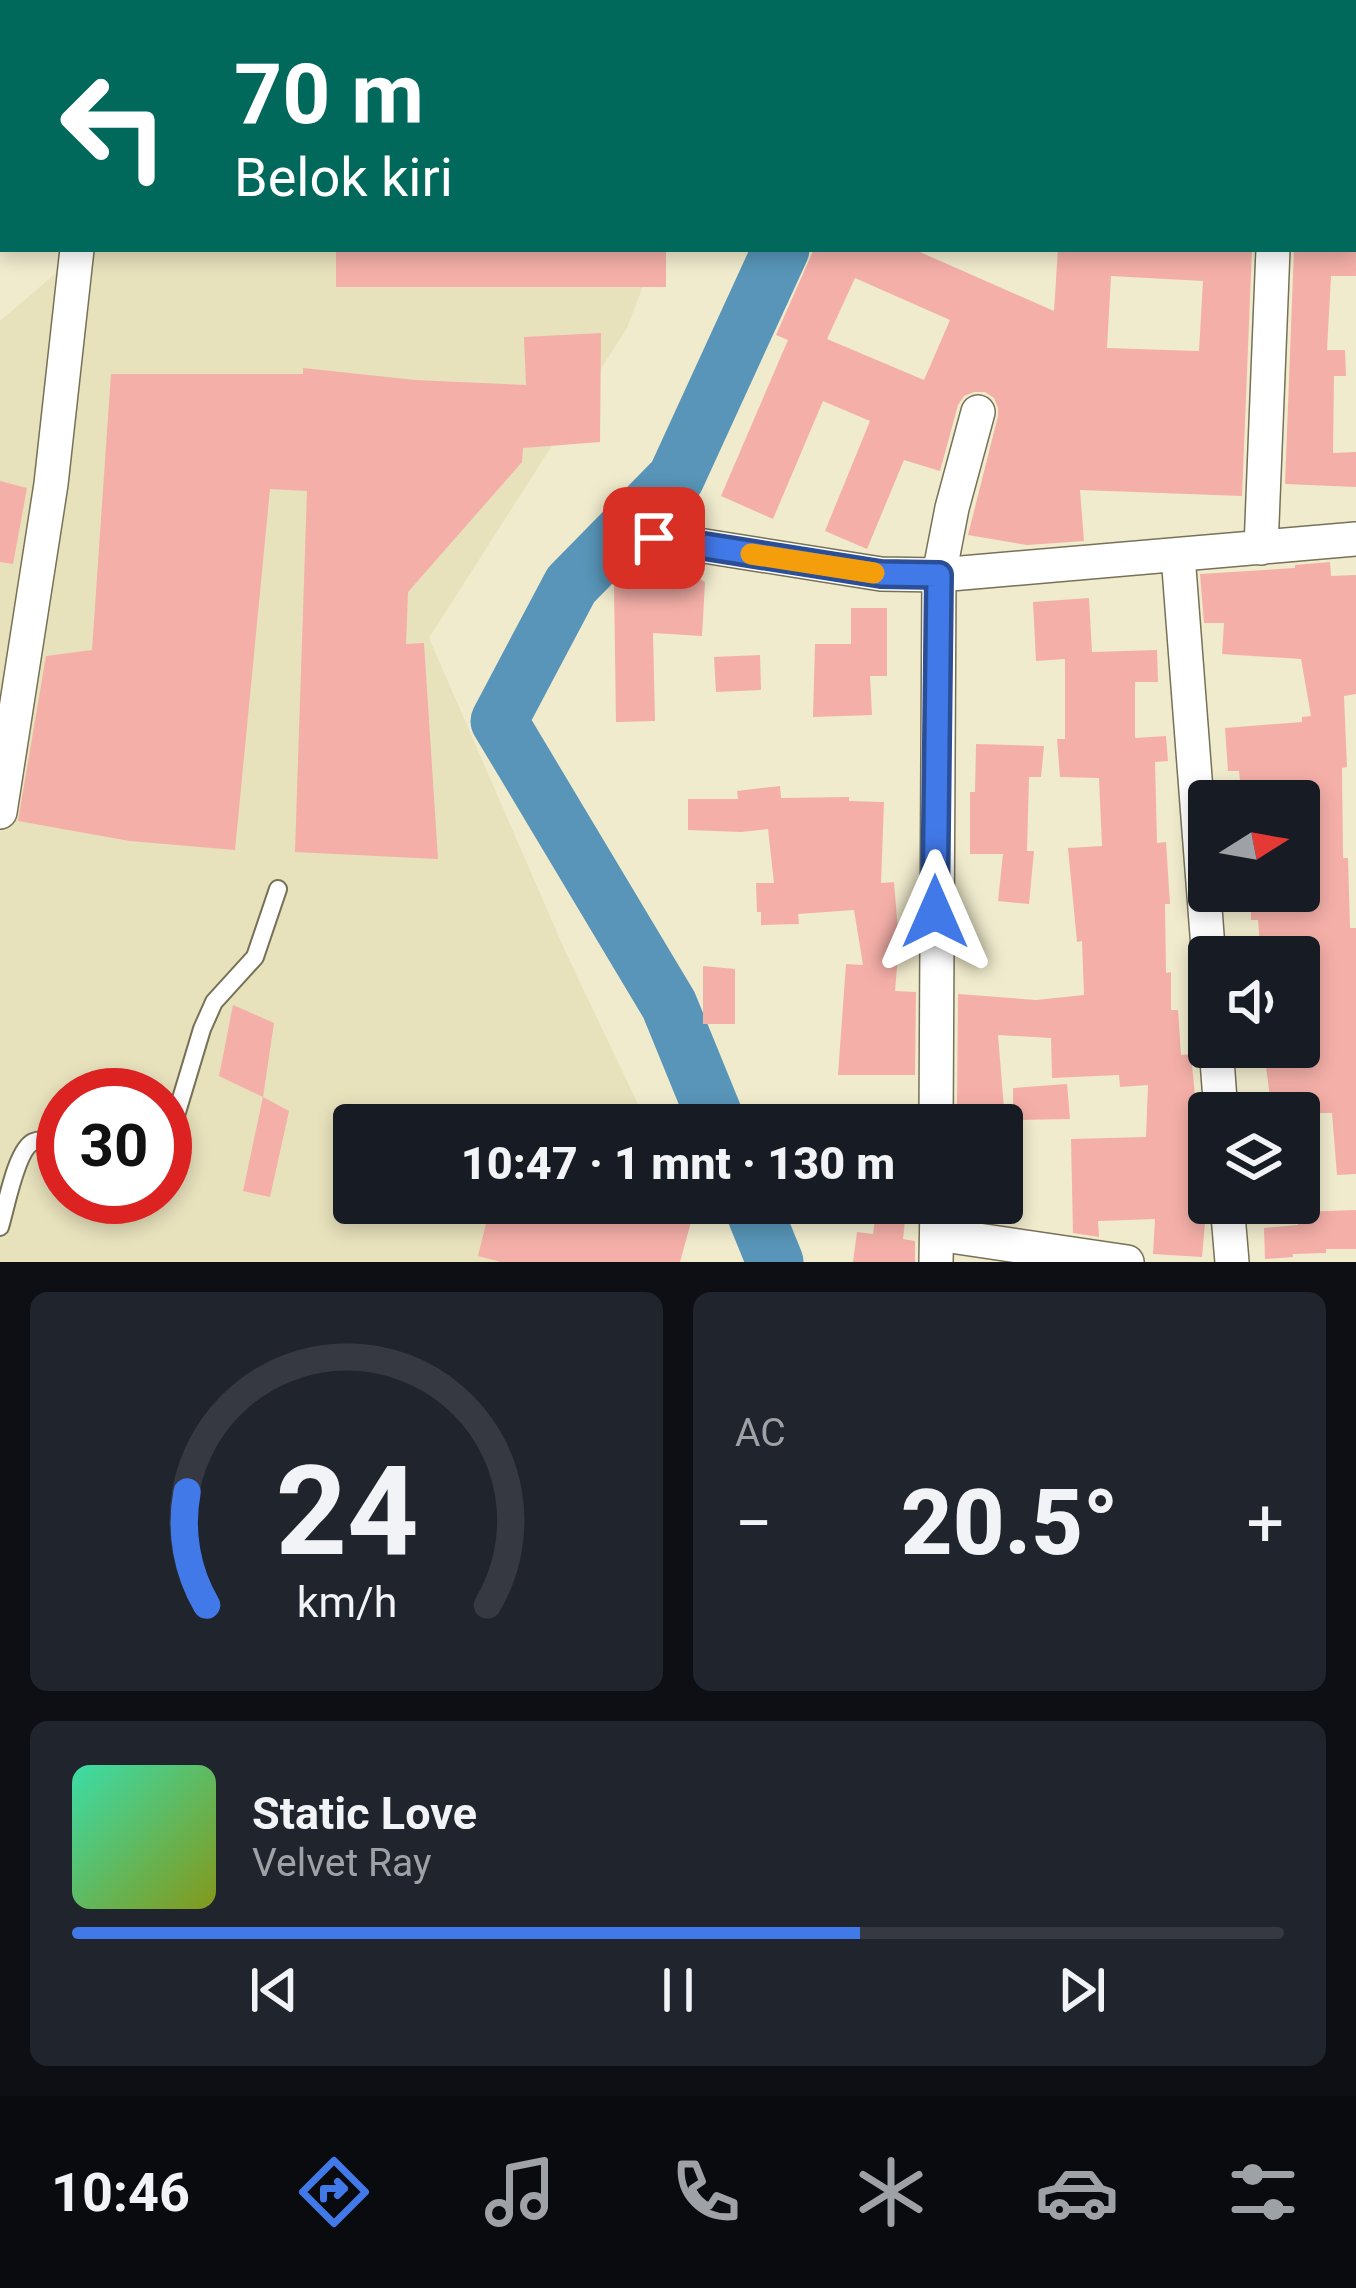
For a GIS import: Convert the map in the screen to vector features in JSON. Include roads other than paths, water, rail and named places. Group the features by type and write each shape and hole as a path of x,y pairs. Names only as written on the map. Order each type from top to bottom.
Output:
{"street":[{"path":"0,812 51,484 76,252"},
{"path":"1261,548 1273,252"},
{"path":"936,1104 939,575 978,412"},
{"path":"654,538 881,574 939,575 1356,539"},
{"path":"1178,555 1207,936"},
{"path":"1229,1224 1232,1262"},
{"path":"936,1233 1127,1262"}],"lane":[{"path":"191,1068 214,1003 256,957 278,889"},
{"path":"0,1227 20,1157 36,1141"}],"waterway":[{"path":"709,1104 669,1005 499,721 571,585 676,478 780,252"},
{"path":"760,1224 775,1262"}]}
